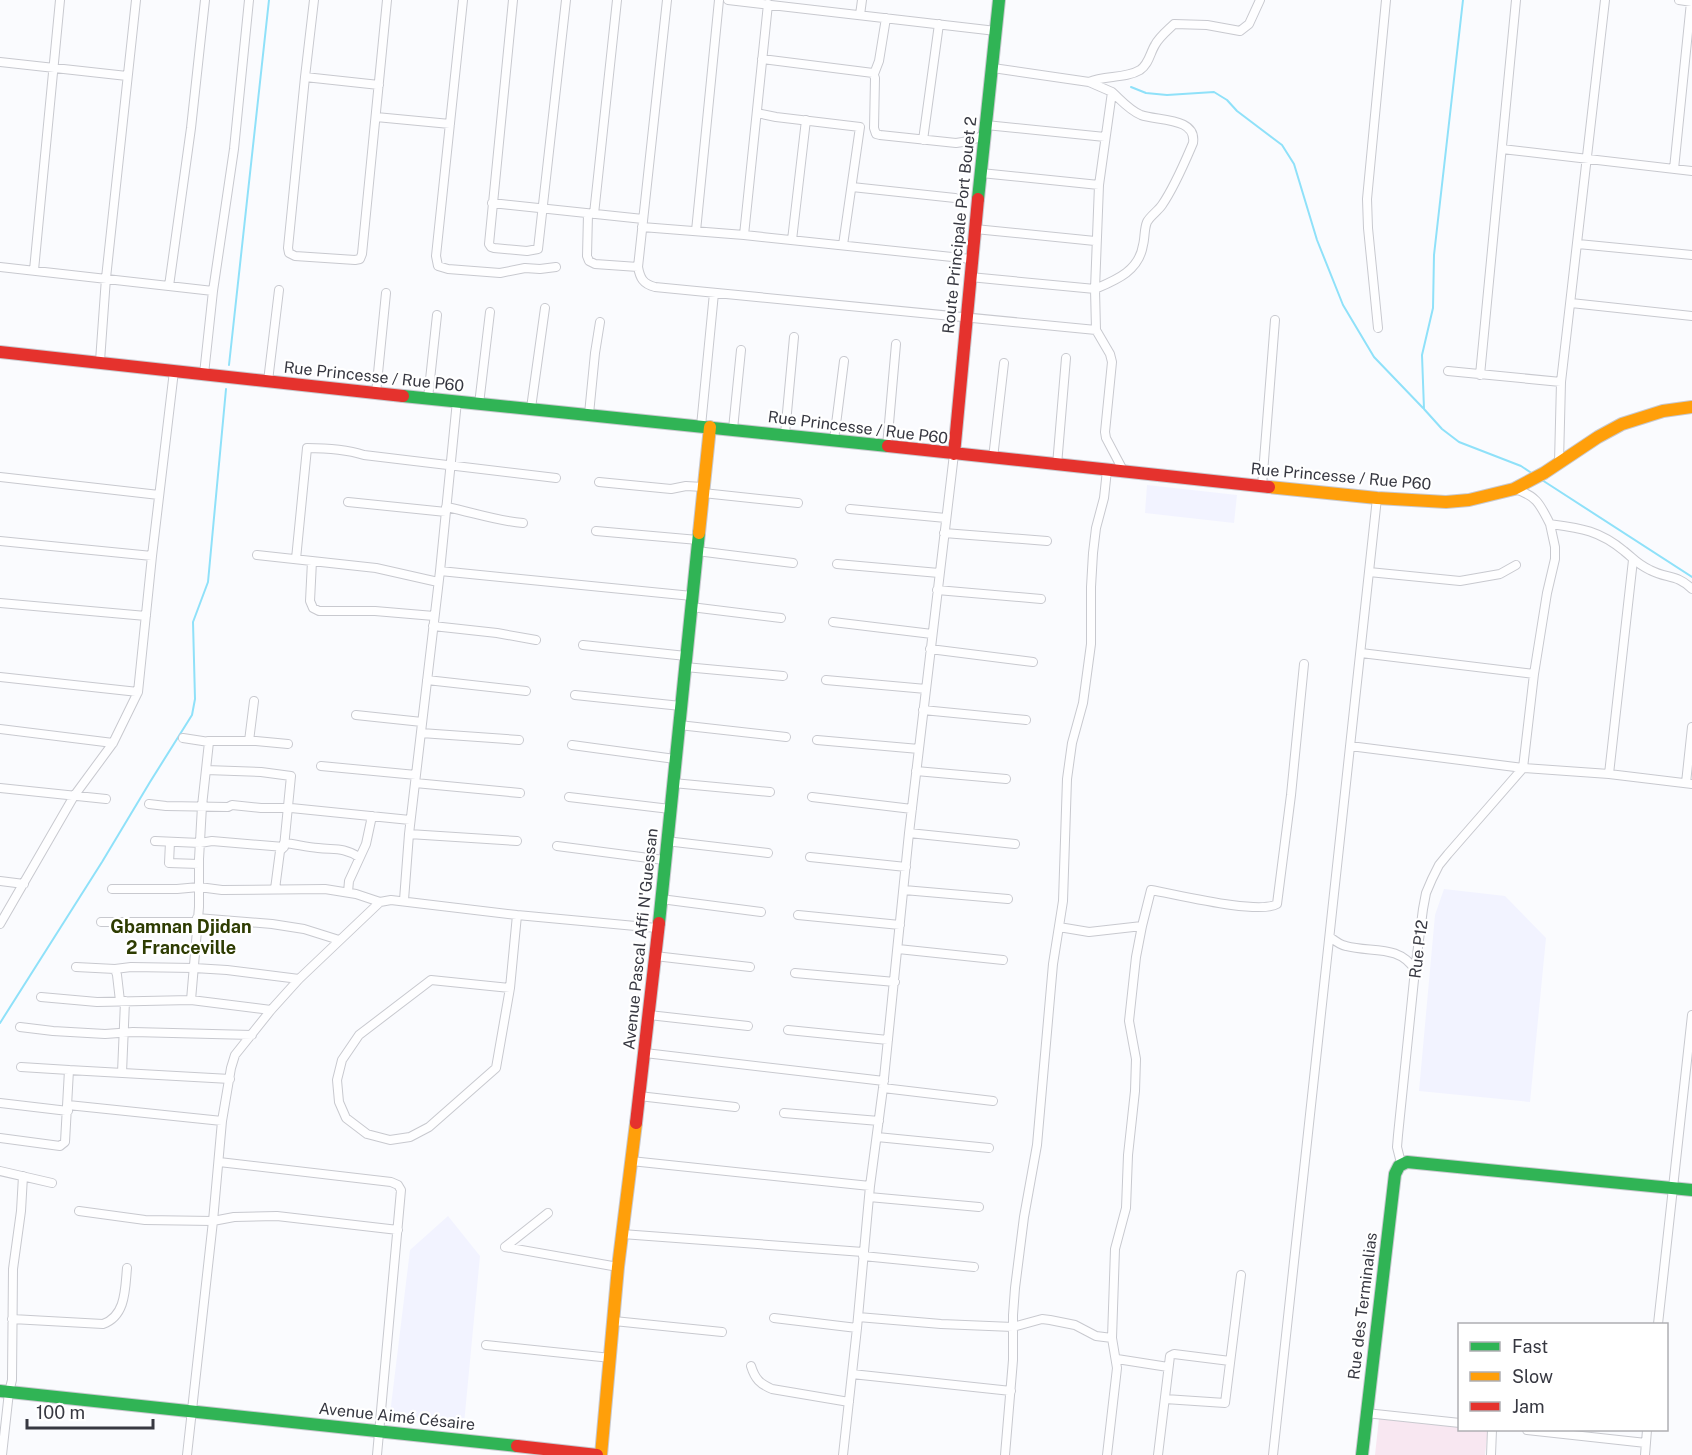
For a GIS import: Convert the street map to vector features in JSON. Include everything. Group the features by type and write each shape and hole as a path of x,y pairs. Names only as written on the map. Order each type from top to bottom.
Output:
{"street":[{"path":"34,270 60,0"},
{"path":"100,362 106,278 136,0"},
{"path":"169,286 191,128 205,0"},
{"path":"204,374 213,291 234,149 249,0"},
{"path":"314,0 304,77 289,253 295,256 355,260 360,259 362,254 387,0"},
{"path":"463,0 436,256 438,266 500,273 525,268 556,267"},
{"path":"513,0 489,244 491,247 527,252 538,249 566,0"},
{"path":"617,0 587,256 589,261 595,264 638,267"},
{"path":"668,0 642,223 638,267 642,281 649,286 1096,330"},
{"path":"696,231 719,0"},
{"path":"728,0 768,4 807,4 860,15 996,31"},
{"path":"860,15 862,0"},
{"name":"Route Principale Port Bouet 2","path":"954,454 971,259 999,0"},
{"path":"1089,82 1141,69 1148,62 1155,44 1174,24 1207,25 1240,31 1249,24 1260,0"},
{"path":"1378,328 1367,199 1386,0"},
{"path":"1480,375 1516,0"},
{"path":"1559,462 1561,382 1605,0"},
{"path":"1674,169 1687,86 1692,2 1679,0"},
{"path":"744,235 768,4"},
{"path":"886,18 879,61 874,74 876,134 956,143 969,141 985,130 1105,137"},
{"path":"923,140 939,24"},
{"path":"762,59 874,74"},
{"path":"0,62 127,76"},
{"path":"970,277 1095,289 1126,274 1140,257 1147,222 1161,206 1174,184 1194,137 1191,131 1178,122 1141,115 1112,92 1089,82 993,68"},
{"path":"304,77 379,85"},
{"path":"1112,92 1098,185 1095,241 1096,330 1112,362 1106,438 1124,472"},
{"path":"757,113 874,128"},
{"path":"376,117 450,124"},
{"path":"792,240 806,120"},
{"path":"843,245 860,127"},
{"path":"1502,150 1692,171"},
{"path":"981,173 1098,185"},
{"path":"852,187 955,198"},
{"path":"492,203 591,214 696,231 971,259"},
{"path":"975,229 1095,241"},
{"path":"1578,244 1692,255"},
{"path":"0,267 213,291"},
{"path":"268,381 279,290"},
{"path":"376,393 386,293"},
{"path":"706,426 714,293"},
{"path":"1571,303 1692,316"},
{"path":"531,408 545,308"},
{"path":"479,404 490,312"},
{"path":"428,398 437,315"},
{"path":"1262,486 1275,320"},
{"path":"589,414 600,322"},
{"path":"786,434 794,337"},
{"path":"887,446 896,344"},
{"path":"733,429 741,350"},
{"name":"Rue Princesse / Rue P60","path":"0,352 1377,498 1457,501 1480,498 1514,489 1622,424 1663,411 1692,407"},
{"path":"1057,465 1066,358"},
{"path":"834,440 844,361"},
{"path":"993,458 1004,363"},
{"path":"0,924 74,796 113,743 138,692 174,371"},
{"path":"1448,371 1561,382"},
{"path":"404,900 410,820 440,571 457,401"},
{"name":"Avenue Pascal Affi N'Guessan","path":"599,1455 611,1358 618,1267 645,1053 680,725 703,490 706,426"},
{"path":"296,559 308,447 556,478"},
{"path":"843,1455 870,1186 895,982 909,832 954,454"},
{"path":"1005,1455 1013,1360 1015,1288 1024,1217 1037,1146 1048,1019 1063,901 1067,779 1072,743 1083,703 1088,671 1091,644 1093,553 1107,470"},
{"path":"0,477 159,495"},
{"path":"599,482 671,489 686,486 798,503"},
{"path":"1514,489 1527,492 1538,500 1550,524 1555,547 1555,559 1546,593 1522,768"},
{"path":"1273,1455 1377,498"},
{"path":"348,502 446,509 523,523"},
{"path":"850,509 946,518"},
{"path":"1550,524 1593,531 1623,550 1633,560 1654,572 1684,581 1692,588"},
{"path":"596,531 793,563"},
{"path":"944,533 1047,541"},
{"path":"0,541 152,556"},
{"path":"257,555 376,568 438,582"},
{"path":"1609,774 1633,560"},
{"path":"312,561 310,601 313,608 319,611 375,611 434,616"},
{"path":"837,564 939,573"},
{"path":"1370,572 1460,581 1500,574 1516,565"},
{"path":"440,571 692,602 781,618"},
{"path":"938,590 1041,599"},
{"path":"0,603 146,616"},
{"path":"833,622 932,634"},
{"path":"433,627 536,639"},
{"path":"583,645 783,676"},
{"path":"930,649 1033,662"},
{"path":"1361,653 1534,674"},
{"path":"1107,1455 1117,1359 1112,1338 1115,1249 1126,1208 1128,1155 1135,1090 1136,1059 1129,1021 1142,926 1151,890 1241,906 1272,907 1276,904 1291,795 1304,664"},
{"path":"0,677 138,692"},
{"path":"427,680 526,691"},
{"path":"826,680 926,689"},
{"path":"575,695 681,706"},
{"path":"249,741 254,701"},
{"path":"923,710 1026,720"},
{"path":"356,715 422,722"},
{"path":"680,725 786,737"},
{"path":"1350,746 1522,768 1609,774 1689,783 1692,727"},
{"path":"0,729 113,743"},
{"path":"421,733 519,740"},
{"path":"183,738 208,742 249,741 288,744"},
{"path":"817,740 919,749"},
{"path":"191,1000 208,742"},
{"path":"572,745 675,759"},
{"path":"321,766 520,793"},
{"name":"Rue P12","path":"1401,1164 1397,1147 1415,970 1426,893 1439,866 1522,768"},
{"path":"206,770 261,772 291,776 284,845 280,851 275,889"},
{"path":"916,771 1006,780"},
{"path":"673,783 770,792"},
{"path":"0,788 106,799"},
{"path":"569,798 670,809"},
{"path":"812,798 912,809"},
{"path":"149,804 289,808 410,820"},
{"path":"348,892 349,881 366,844 372,816"},
{"path":"909,832 1015,844"},
{"path":"409,834 517,841"},
{"path":"154,841 200,843 212,841 337,849 350,851 359,857"},
{"path":"170,842 169,862 199,864"},
{"path":"666,842 768,853"},
{"path":"557,846 664,860"},
{"path":"810,857 906,867"},
{"path":"0,881 24,884"},
{"path":"112,889 177,890 199,887 222,890 326,889 348,892 380,902 404,900 518,915 657,928"},
{"path":"904,890 1008,899"},
{"path":"661,899 761,912"},
{"path":"187,1455 222,1121 235,1055 271,1010 299,980 380,902"},
{"path":"510,988 430,980 359,1035 342,1060 337,1080 339,1102 346,1118 367,1134 390,1140 411,1137 429,1127 496,1068 510,988 518,915"},
{"path":"798,915 900,925"},
{"path":"101,922 197,920 272,924 304,929 339,940"},
{"path":"1059,927 1089,932 1142,926"},
{"path":"1330,937 1346,946 1400,954 1410,962 1415,970"},
{"path":"898,949 1003,960"},
{"path":"655,956 750,967"},
{"path":"76,967 194,968 299,980"},
{"path":"115,969 122,1001 124,1033 122,1073"},
{"path":"795,973 895,982"},
{"path":"41,997 97,1002 191,1000 271,1010"},
{"path":"649,1015 748,1026"},
{"path":"1658,1323 1672,1188 1689,1075 1692,1015"},
{"path":"20,1027 76,1033 252,1035"},
{"path":"788,1030 888,1040"},
{"path":"645,1053 884,1084 993,1101"},
{"path":"21,1067 230,1079"},
{"path":"0,1138 60,1146 65,1142 69,1070"},
{"path":"639,1096 735,1107"},
{"path":"0,1103 222,1121"},
{"path":"784,1113 879,1121"},
{"path":"877,1137 990,1148"},
{"path":"631,1161 870,1186"},
{"path":"219,1162 391,1182 398,1185 401,1190 378,1455"},
{"path":"1401,1164 1407,1162 1692,1190"},
{"name":"Rue des Terminalias","path":"1362,1455 1395,1174 1401,1164"},
{"path":"0,1171 52,1183"},
{"path":"2,1455 4,1392 12,1380 13,1269 23,1176"},
{"path":"869,1197 979,1207"},
{"path":"79,1211 145,1220 213,1221 234,1217 277,1216 398,1230"},
{"path":"548,1213 505,1247 618,1267"},
{"path":"622,1234 863,1254 974,1267"},
{"path":"12,1319 103,1324 111,1321 118,1314 122,1304 127,1268"},
{"path":"1165,1399 1225,1403 1241,1275"},
{"path":"858,1317 1013,1327 1042,1319 1075,1324 1096,1336 1112,1338"},
{"path":"774,1318 857,1328"},
{"path":"614,1321 722,1332"},
{"path":"486,1345 611,1358"},
{"path":"1158,1455 1171,1355 1230,1361"},
{"path":"1117,1359 1168,1367"},
{"path":"751,1366 757,1380 763,1386 849,1402"},
{"path":"852,1374 1011,1390"},
{"name":"Avenue Aimé Césaire","path":"4,1392 599,1455"},
{"path":"1366,1413 1458,1423"},
{"path":"1491,1455 1492,1431"},
{"path":"1536,1431 1646,1443"},
{"path":"1644,1455 1647,1431"}],"shaded area":[{"path":"1147,485 1237,495 1234,523 1145,513"},
{"path":"1444,889 1505,896 1546,938 1530,1102 1419,1091 1435,915"},
{"path":"448,1216 480,1256 464,1424 390,1414 410,1250"},
{"path":"1379,1418 1458,1425 1458,1431 1488,1431 1485,1455 1375,1455"}],"waterway":[{"path":"229,365 269,0"},
{"path":"1463,0 1434,255 1433,308 1422,355 1424,409 1442,429 1459,442 1521,466 1533,474"},
{"path":"1131,87 1146,93 1167,95 1214,92 1282,145 1294,164 1317,240 1343,305 1374,357 1423,408"},
{"path":"0,1023 192,715 195,699 193,622 208,582 226,389"},
{"path":"1542,480 1692,577"}],"traffic: fast":[{"path":"978,199 999,0"},
{"path":"403,396 888,446"},
{"path":"659,923 699,533"},
{"path":"1362,1455 1395,1174 1399,1166 1407,1162 1692,1190"},
{"path":"0,1391 517,1446"}],"traffic: slow":[{"path":"1269,487 1377,498 1446,502 1469,500 1514,489 1622,424 1663,411 1692,407"},
{"path":"699,533 710,427"},
{"path":"601,1455 618,1267 636,1123"}],"traffic: jam":[{"path":"954,454 978,199"},
{"path":"0,352 403,396"},
{"path":"888,446 1269,487"},
{"path":"636,1123 659,923"},
{"path":"517,1446 597,1455"}],"district":[{"name":"Gbamnan Djidan 2 Franceville","path":"181,937"}]}
